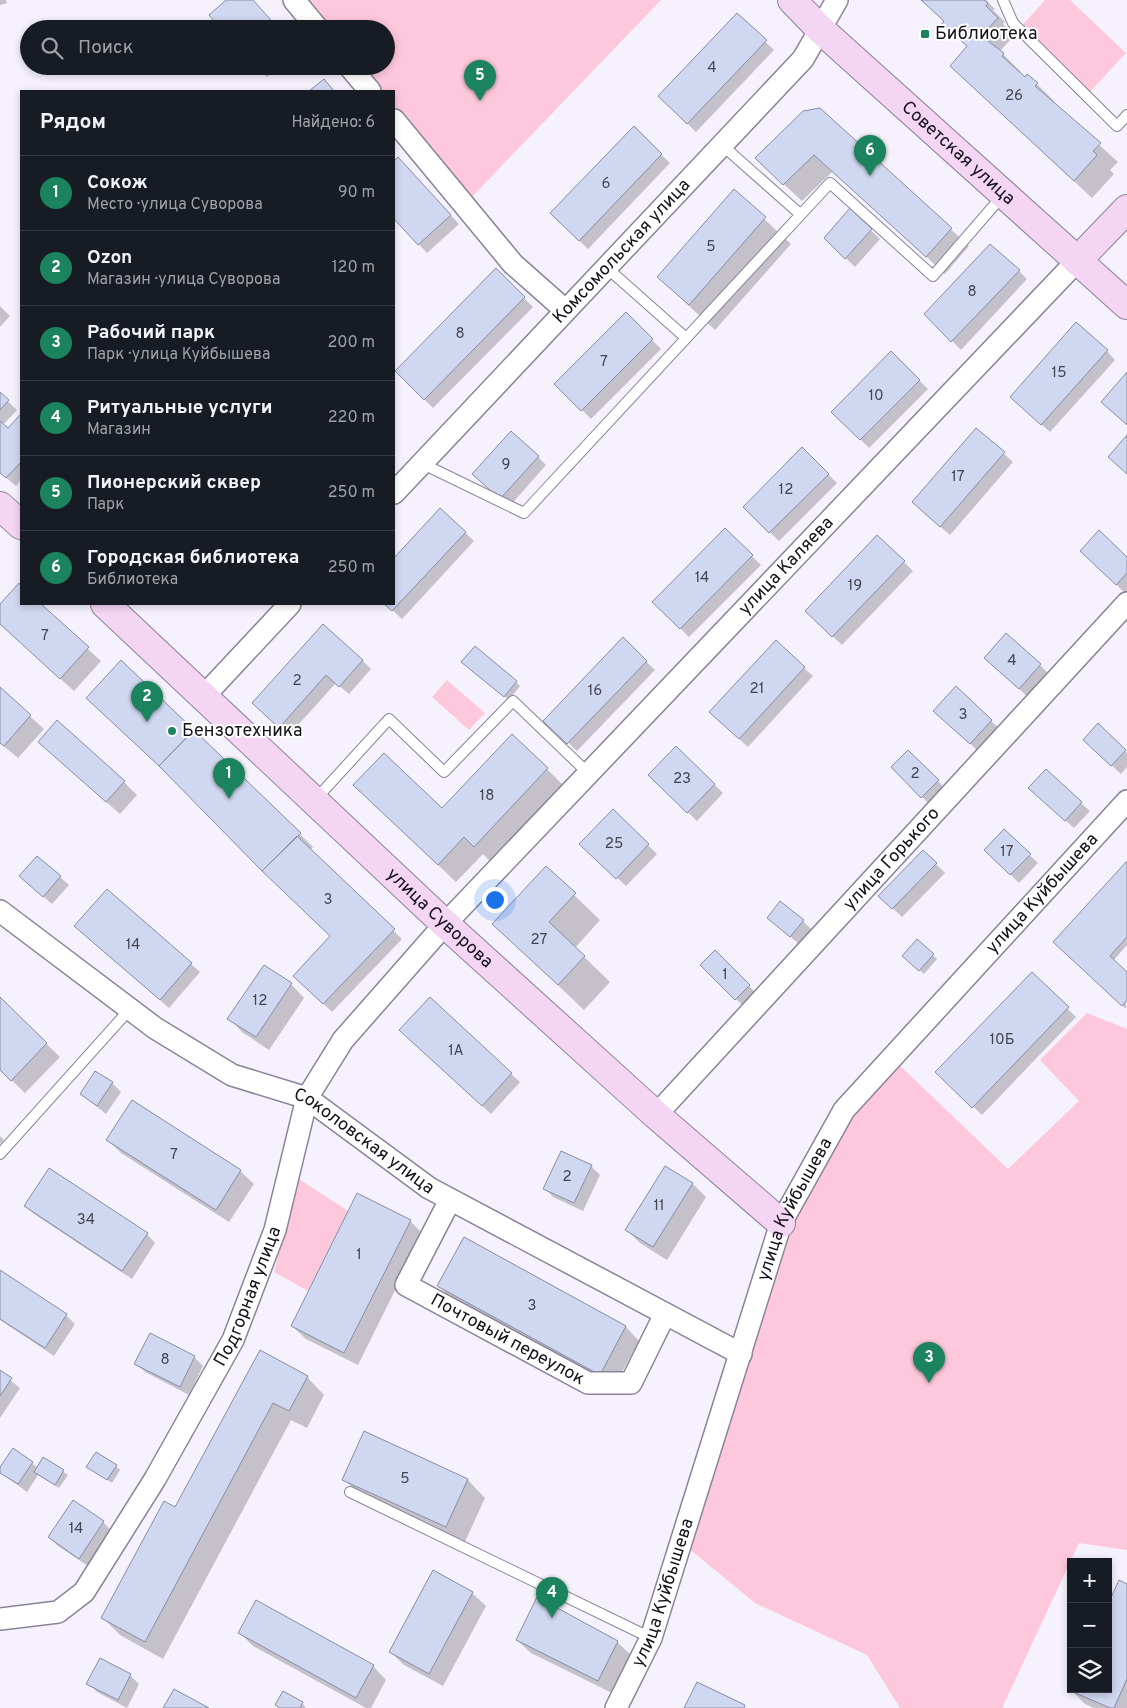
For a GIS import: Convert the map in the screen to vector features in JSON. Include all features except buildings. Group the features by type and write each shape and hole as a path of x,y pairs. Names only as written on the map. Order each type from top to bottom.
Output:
{"street":[{"path":"294,0 311,20"},
{"name":"Советская улица","path":"792,0 820,29 1127,305"},
{"name":"Комсомольская улица","path":"395,492 803,59 837,0"},
{"path":"357,75 369,90"},
{"path":"395,121 514,264 565,310"},
{"name":"улица Каляева","path":"445,924 1127,209"},
{"name":"улица Горького","path":"656,1115 1127,603"},
{"name":"улица Суворова","path":"106,605 445,924 656,1115 782,1223"},
{"path":"204,696 289,605"},
{"name":"улица Куйбышева","path":"616,1708 651,1638 782,1223 844,1110 1127,801"},
{"name":"Соколовская улица","path":"0,911 156,1028 232,1075 307,1098 429,1188 740,1354"},
{"name":"Подгорная улица","path":"0,1619 58,1612 84,1592 155,1479 233,1340 275,1230 307,1098 343,1040 445,924"},
{"name":"Почтовый переулок","path":"450,1200 406,1285 571,1374 588,1383 630,1383 665,1314"}],"lane":[{"path":"1003,0 1013,23 1116,126 1127,115"},
{"path":"722,144 800,214"},
{"path":"421,463 524,513 830,183 933,276 1003,194"},
{"path":"606,267 686,338"},
{"path":"315,800 389,719 444,772 513,701 588,774"},
{"path":"0,1154 130,1009"},
{"path":"350,1492 651,1638"}],"shaded area":[{"path":"303,0 661,0 468,201 395,112 395,90 377,90 365,75 395,75 395,20 319,20"},
{"path":"1045,0 1070,0 1126,53 1086,96 1019,29"},
{"path":"447,680 485,713 469,730 432,697"},
{"path":"1087,1013 1127,1029 1127,1550 1079,1543 1072,1558 1067,1558 1067,1569 1002,1708 900,1708 867,1655 755,1603 682,1543 781,1223 844,1110 892,1058 1008,1169 1079,1101 1040,1060"},
{"path":"299,1179 348,1211 308,1291 274,1272"}],"place":[{"name":"Библиотека","path":"925,34"},
{"name":"Пионерский сквер","path":"480,101"},
{"name":"Городская библиотека","path":"870,176"},
{"name":"Ozon","path":"147,722"},
{"name":"Бензотехника","path":"172,731"},
{"name":"Сокож","path":"229,799"},
{"name":"Рабочий парк","path":"929,1383"},
{"name":"Ритуальные услуги","path":"552,1618"}]}
